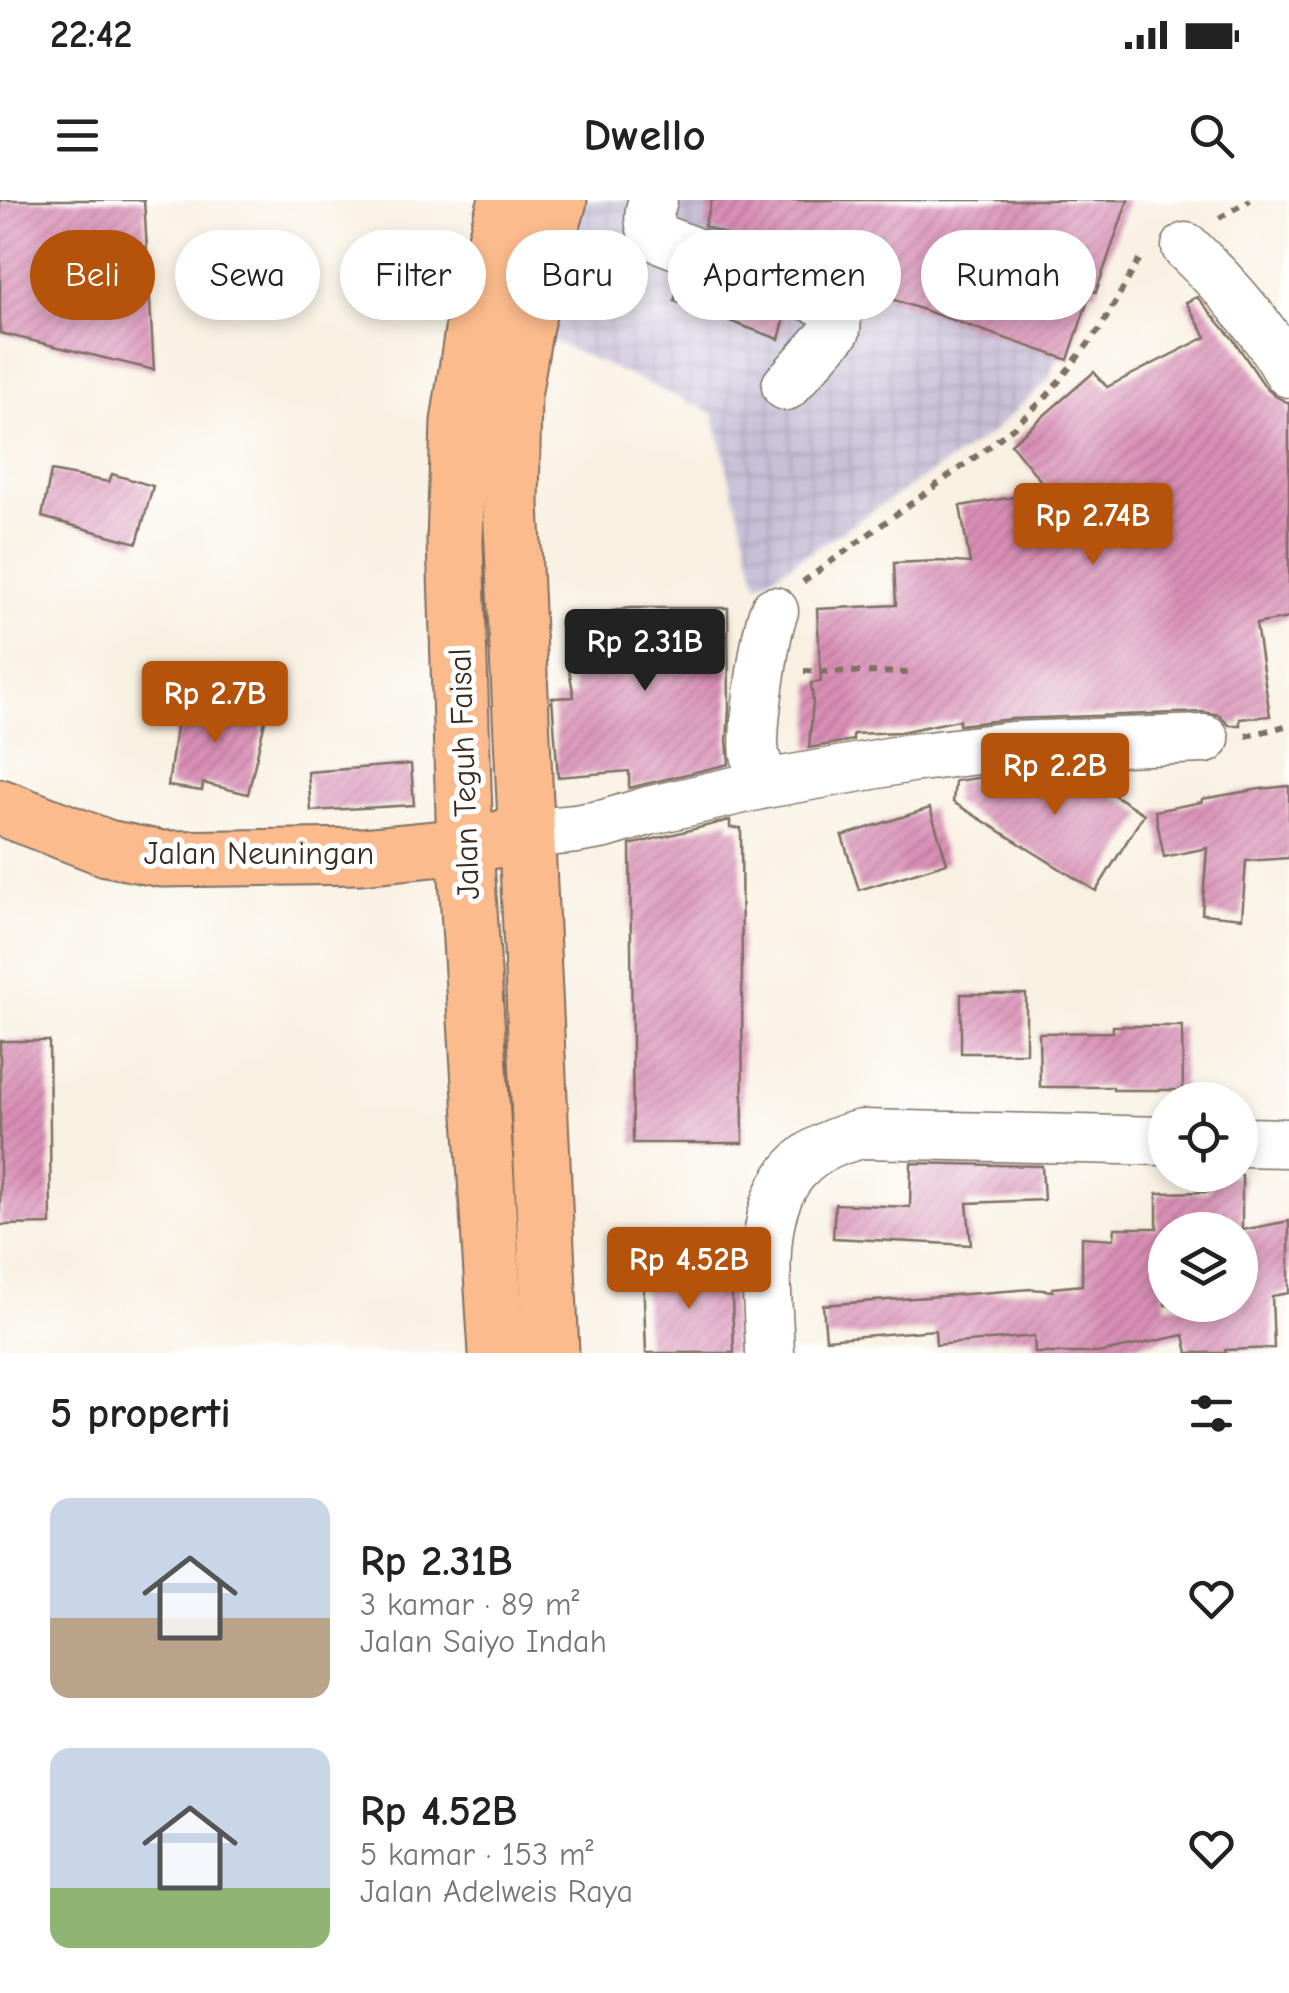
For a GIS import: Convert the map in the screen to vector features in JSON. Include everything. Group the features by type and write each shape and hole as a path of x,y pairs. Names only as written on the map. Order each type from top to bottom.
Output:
{"main road":[{"name":"Jalan Teguh Faisal","path":"496,1353 466,846 455,542 459,422 478,305 507,200"},
{"name":"Jalan Teguh Faisal","path":"551,1353 511,504 513,396 525,325 559,200"},
{"name":"Jalan Neuningan","path":"0,807 107,848 162,859 361,856 466,846 525,834"}],"street":[{"path":"653,200 649,228 656,237 831,305 837,317 836,330 786,386"},
{"path":"1186,247 1250,316 1289,374"},
{"path":"765,784 755,744 762,671 774,611"},
{"path":"525,834 590,827 765,784 911,758 1012,746 1206,739"},
{"path":"770,1353 767,1244 772,1210 788,1178 828,1145 862,1134 1148,1141"},
{"path":"1258,1142 1289,1143"}],"path":[{"path":"774,611 795,588 982,452 1047,396 1100,330 1150,244 1172,239 1186,247"},
{"path":"762,671 916,673"}],"shaded area":[{"path":"568,200 1126,200 1096,276 1096,230 921,230 921,320 1076,320 1048,380 989,435 758,585 713,413 530,331 533,320 648,320 648,230 559,230"}],"building":[{"path":"0,200 144,200 146,230 30,230 30,320 151,320 154,370 0,333"},
{"path":"712,200 1128,200 1096,292 1096,230 921,230 921,309 901,302 901,230 714,230 704,226"},
{"path":"1197,297 1233,339 1266,388 1289,403 1289,618 1256,624 1270,716 1240,719 1240,725 1229,725 1219,715 1204,712 1011,719 959,725 959,720 900,732 853,734 853,740 809,748 811,683 821,682 817,609 896,605 894,563 970,563 960,506 1049,491 1011,444 1094,372 1107,387 1206,337 1186,302"},
{"path":"726,320 784,320 779,339"},
{"path":"952,320 1081,320 1068,360"},
{"path":"51,471 109,482 112,474 153,486 137,543 42,517"},
{"path":"629,608 728,608 729,764 629,788 629,771 558,777 552,698 574,697 560,620"},
{"path":"180,698 267,712 248,794 203,783 202,791 168,786"},
{"path":"411,764 414,805 311,811 308,772"},
{"path":"1076,771 1144,814 1096,891 953,802 955,781 1014,773"},
{"path":"1289,786 1289,858 1246,861 1242,918 1202,914 1207,848 1164,857 1155,811 1202,799"},
{"path":"930,808 947,863 859,890 842,836"},
{"path":"730,820 730,828 741,828 743,1143 633,1143 630,845"},
{"path":"961,994 1026,994 1026,1053 961,1053"},
{"path":"1113,1026 1182,1026 1183,1082 1148,1082 1148,1090 1040,1087 1039,1033 1113,1032"},
{"path":"0,1041 49,1041 51,1224 0,1225"},
{"path":"911,1163 1042,1166 1044,1200 967,1203 971,1245 833,1238 835,1204 910,1207"},
{"path":"1242,1192 1242,1212 1157,1212 1157,1193"},
{"path":"1289,1221 1289,1293 1272,1296 1274,1348 1188,1353 1184,1335 1098,1353 1035,1353 1034,1336 936,1345 935,1330 826,1339 823,1305 1031,1289 1053,1291 1082,1285 1082,1237 1114,1239 1115,1228 1148,1228 1148,1322 1258,1322 1258,1227"},
{"path":"731,1270 734,1353 646,1353 643,1272"}]}
